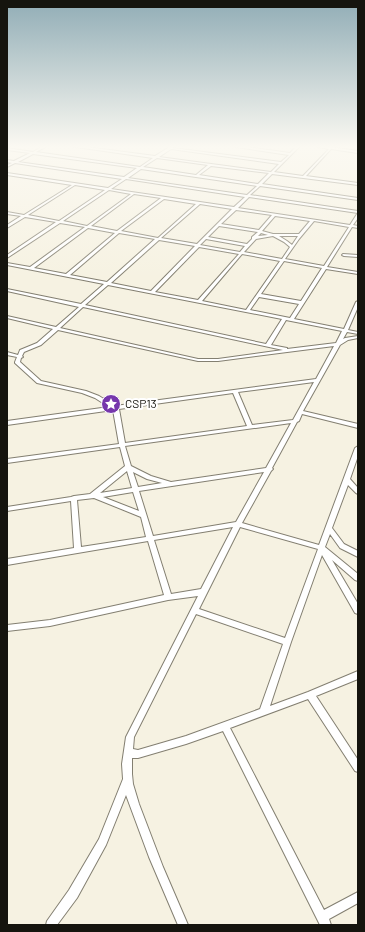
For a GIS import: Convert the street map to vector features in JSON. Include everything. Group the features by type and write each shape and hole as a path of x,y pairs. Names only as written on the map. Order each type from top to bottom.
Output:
{"street":[{"path":"7,227 66,189"},
{"path":"7,257 106,189"},
{"path":"110,189 358,227"},
{"path":"198,189 358,214 291,320"},
{"path":"151,293 254,189"},
{"path":"295,189 358,199"},
{"path":"30,269 134,193"},
{"path":"67,276 118,232 163,198"},
{"path":"116,408 97,397 84,392 40,382 17,362 21,357 22,351 39,344 199,203"},
{"path":"7,213 358,273"},
{"path":"199,302 274,215"},
{"path":"247,311 300,235 313,220"},
{"path":"218,225 274,235 288,242 292,247"},
{"path":"253,238 274,235 300,235"},
{"path":"205,238 247,245"},
{"path":"344,255 358,256"},
{"path":"7,264 284,318 358,334"},
{"path":"7,290 290,350"},
{"path":"258,295 302,303"},
{"path":"183,925 158,868 130,796 126,766 130,737 202,592 238,524 346,331 358,302"},
{"path":"7,317 198,360 218,360 338,344 347,339 358,337"},
{"path":"268,345 284,318"},
{"path":"7,353 21,357"},
{"path":"7,358 21,357"},
{"path":"7,423 318,380"},
{"path":"234,391 250,427"},
{"path":"116,408 122,445 128,467 168,597"},
{"path":"301,412 358,426"},
{"path":"7,461 296,421"},
{"path":"264,711 287,642 358,448"},
{"path":"128,467 149,478 173,484"},
{"path":"93,495 128,467"},
{"path":"7,509 270,469"},
{"path":"347,480 358,492"},
{"path":"93,495 144,516"},
{"path":"74,498 78,550"},
{"path":"7,562 238,524 322,548 358,578"},
{"path":"329,528 342,546 358,554"},
{"path":"322,548 358,611"},
{"path":"7,628 50,623 168,597 202,592"},
{"path":"194,610 287,642"},
{"path":"128,753 138,754 225,726 358,674"},
{"path":"310,694 358,768"},
{"path":"225,726 324,921 358,897"},
{"path":"50,925 73,894 103,842 127,781"}],"place":[{"name":"CSP13","path":"111,404"}]}
